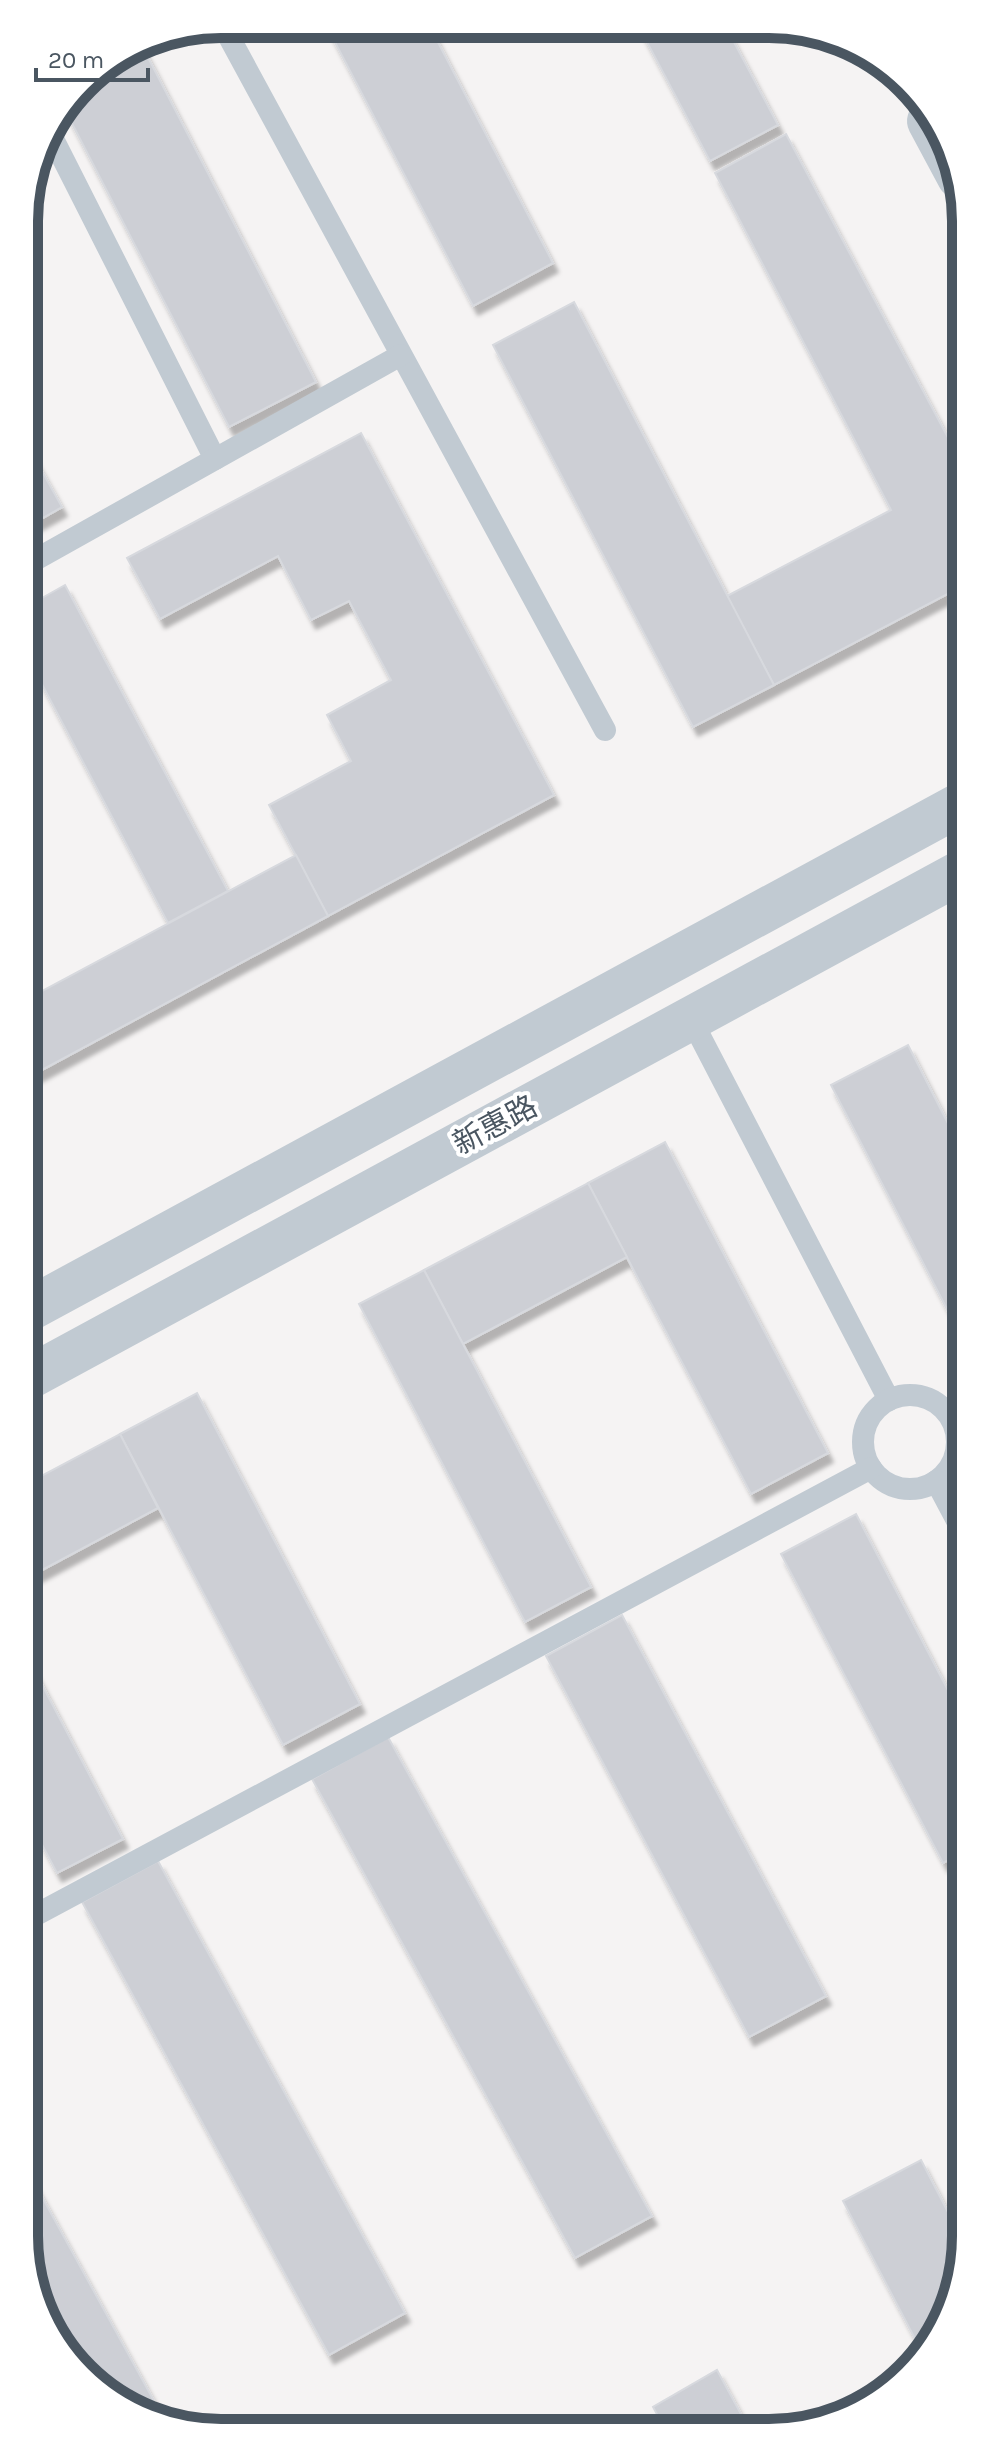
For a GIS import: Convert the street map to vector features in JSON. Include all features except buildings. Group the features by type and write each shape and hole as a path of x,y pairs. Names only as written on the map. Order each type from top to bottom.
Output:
{"street":[{"name":"新惠路","path":"38,1305 952,809"},
{"name":"新惠路","path":"38,1373 952,877"}],"lane":[{"path":"230,38 605,730"},
{"path":"55,144 215,459"},
{"path":"38,558 401,355"},
{"path":"691,1019 889,1400"},
{"path":"952,1422 932,1400 903,1395 877,1408 868,1421 863,1438 865,1455 871,1468 886,1483 902,1488 920,1488 936,1481 952,1461"},
{"path":"38,1914 871,1468"},
{"path":"936,1481 952,1511"}]}
